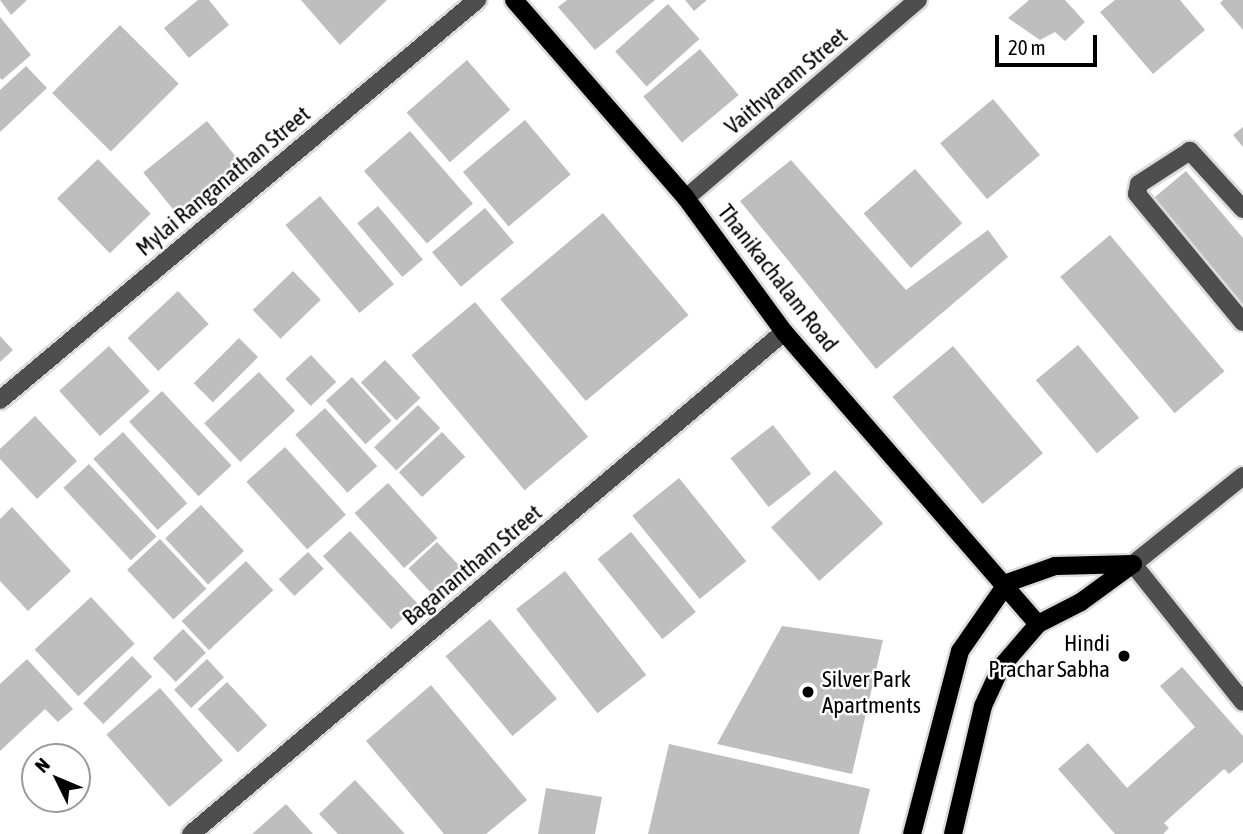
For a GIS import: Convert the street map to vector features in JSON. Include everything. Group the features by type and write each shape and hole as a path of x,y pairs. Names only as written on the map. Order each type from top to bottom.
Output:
{"main road":[{"name":"Thanikachalam Road","path":"514,0 686,198 784,332 1007,583"},
{"path":"912,834 960,652 1007,583 1055,566 1133,564"},
{"path":"953,834 983,706 1001,667 1038,624 1081,602 1133,564"},
{"path":"1007,583 1038,624"}],"street":[{"name":"Mylai Ranganathan Street","path":"0,400 477,0"},
{"name":"Vaithyaram Street","path":"686,198 918,0"},
{"path":"1243,209 1190,151 1139,184 1137,194 1243,323"},
{"name":"Baganantham Street","path":"191,834 784,332"},
{"path":"1243,476 1133,564 1243,702"}],"building":[{"path":"0,0 27,0 11,15"},
{"path":"198,0 209,0 229,25 189,58 164,28"},
{"path":"301,0 387,0 340,45"},
{"path":"567,0 655,0 595,50 558,7"},
{"path":"685,0 707,0 694,11"},
{"path":"1029,0 1065,0 1085,22 1065,41 1055,32 1040,40 1008,18"},
{"path":"1115,0 1180,0 1205,30 1153,74 1100,12"},
{"path":"1223,0 1243,0 1243,30 1220,3"},
{"path":"668,4 699,39 647,86 615,52"},
{"path":"0,17 31,55 2,80 0,78"},
{"path":"120,25 179,84 111,152 52,93"},
{"path":"700,49 739,95 682,143 643,97"},
{"path":"467,60 510,110 450,162 407,112"},
{"path":"26,66 47,88 0,132 0,90"},
{"path":"993,99 1040,155 987,199 940,143"},
{"path":"525,120 571,174 509,226 463,172"},
{"path":"207,121 246,169 182,221 143,173"},
{"path":"1243,127 1243,147 1233,135"},
{"path":"410,131 473,203 427,243 364,171"},
{"path":"98,159 151,214 110,253 57,199"},
{"path":"791,160 906,290 988,230 1008,257 876,369 740,201"},
{"path":"915,169 962,223 911,268 864,214"},
{"path":"1186,171 1243,238 1243,313 1149,202"},
{"path":"320,196 394,284 359,313 286,225"},
{"path":"378,206 423,260 402,277 357,223"},
{"path":"485,208 514,242 461,287 432,252"},
{"path":"603,213 688,315 586,401 500,299"},
{"path":"1110,235 1224,371 1175,413 1060,277"},
{"path":"293,271 321,300 281,339 253,310"},
{"path":"178,291 209,324 158,371 128,338"},
{"path":"475,302 588,437 525,490 411,355"},
{"path":"0,336 13,350 0,362"},
{"path":"239,338 258,357 213,402 194,383"},
{"path":"1078,345 1139,418 1097,453 1036,380"},
{"path":"109,346 150,391 100,436 59,391"},
{"path":"953,346 1043,453 982,504 892,397"},
{"path":"311,355 336,382 311,406 285,379"},
{"path":"385,360 420,398 396,421 361,383"},
{"path":"259,372 295,411 240,462 204,423"},
{"path":"352,377 391,421 365,444 326,400"},
{"path":"162,391 232,466 199,496 129,422"},
{"path":"418,405 440,428 396,470 374,447"},
{"path":"325,408 377,466 347,493 295,435"},
{"path":"35,416 77,461 37,499 0,459 0,449"},
{"path":"773,425 811,474 769,507 730,458"},
{"path":"123,432 187,503 158,530 93,459"},
{"path":"442,432 465,457 422,497 399,472"},
{"path":"285,447 346,515 307,549 246,482"},
{"path":"89,464 157,536 131,560 63,488"},
{"path":"835,470 883,524 819,581 771,528"},
{"path":"679,478 746,561 700,599 632,516"},
{"path":"388,483 438,538 404,568 355,513"},
{"path":"201,505 244,551 208,584 165,538"},
{"path":"12,507 71,571 28,611 0,581 0,519"},
{"path":"350,531 418,604 391,629 323,556"},
{"path":"631,532 696,612 662,639 598,559"},
{"path":"160,539 206,589 173,619 127,570"},
{"path":"437,542 460,567 432,593 408,569"},
{"path":"308,552 324,569 294,596 279,579"},
{"path":"246,561 273,590 209,650 182,621"},
{"path":"565,571 646,675 597,713 516,609"},
{"path":"91,597 135,644 78,696 35,650"},
{"path":"490,619 557,699 512,736 446,656"},
{"name":"Silver Park Apartments","path":"782,626 883,640 852,774 717,744"},
{"path":"183,629 206,653 176,682 153,658"},
{"path":"132,656 152,677 103,724 83,703"},
{"path":"27,659 73,709 58,722 45,709 0,751 0,684"},
{"path":"207,659 224,677 191,708 174,690"},
{"path":"1182,667 1243,736 1243,762 1229,774 1224,769 1164,823 1169,828 1163,834 1115,834 1058,769 1088,743 1127,788 1195,727 1160,686"},
{"path":"227,682 267,725 238,752 198,709"},
{"path":"431,685 527,800 486,834 444,834 366,741"},
{"path":"160,688 223,760 169,807 106,735"},
{"path":"669,744 870,789 859,834 648,834"},
{"path":"355,780 405,834 338,834 319,814"},
{"path":"546,788 602,797 595,834 538,834"},
{"path":"286,804 313,834 252,834"}],"place":[{"name":"Hindi Prachar Sabha","path":"1124,656"},
{"name":"Silver Park Apartments","path":"808,692"}]}
